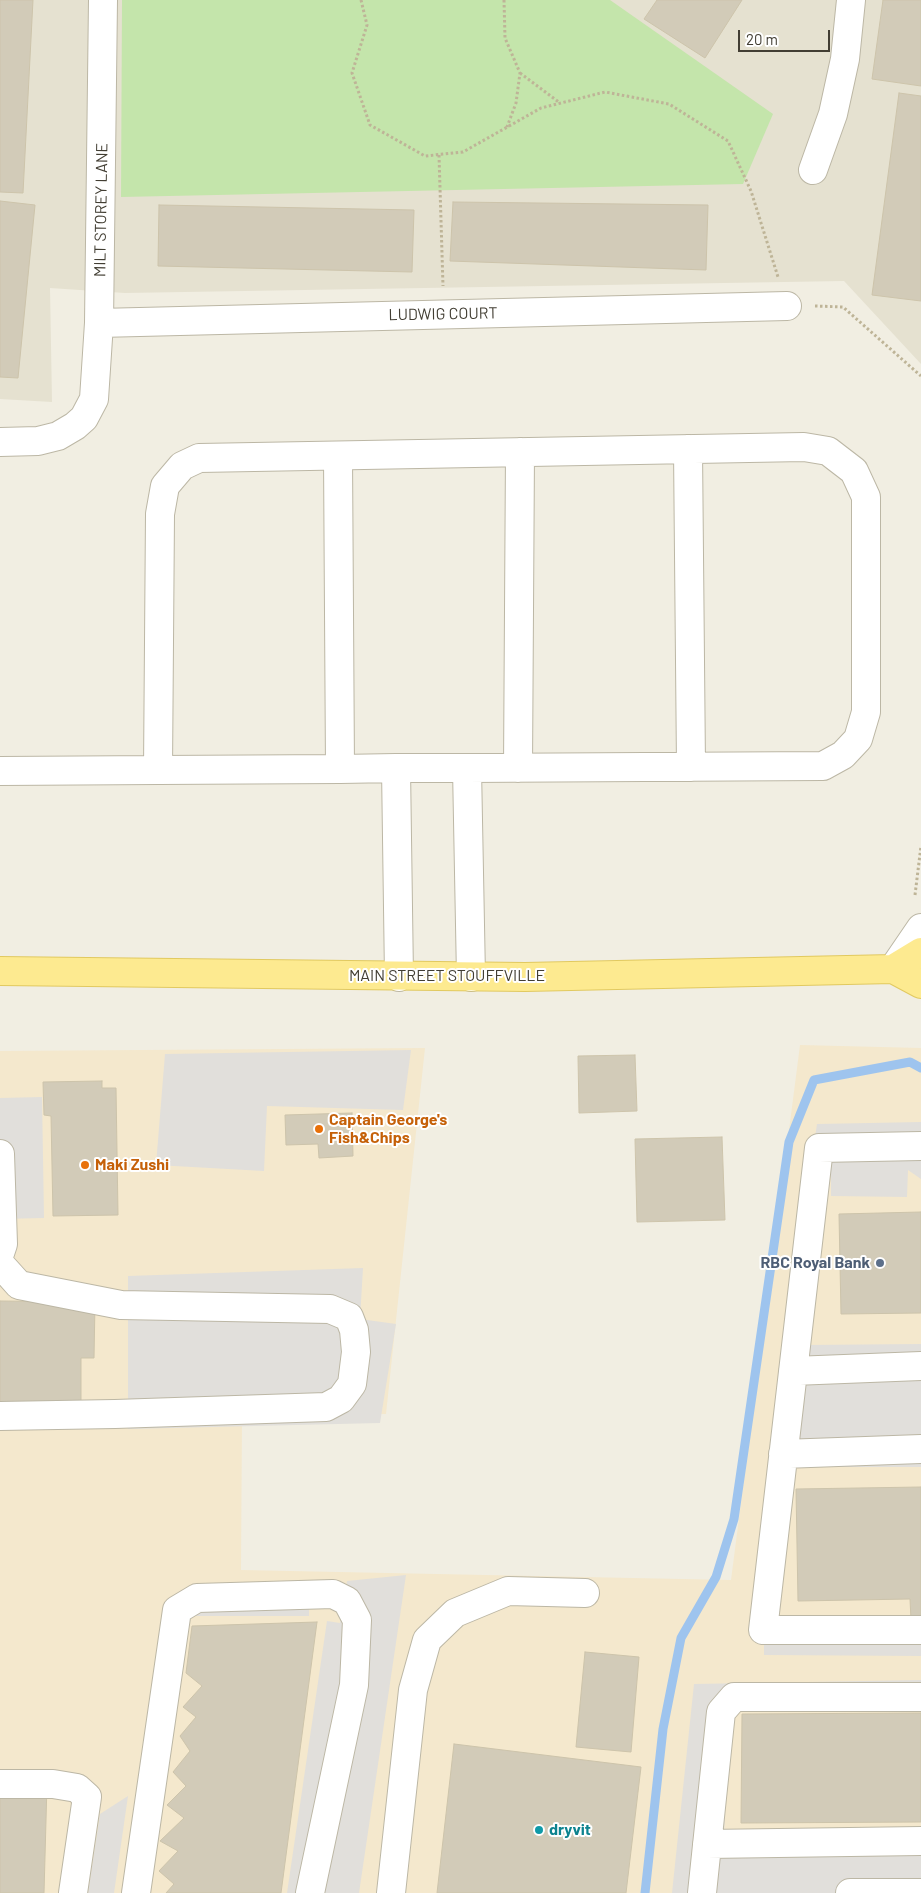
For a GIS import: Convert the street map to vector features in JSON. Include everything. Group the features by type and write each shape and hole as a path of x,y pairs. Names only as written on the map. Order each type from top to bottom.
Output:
{"main road":[{"name":"MAIN STREET STOUFFVILLE","path":"0,971 399,977 544,977 893,968 921,952"},
{"path":"893,968 921,984"}],"street":[{"name":"MILT STOREY LANE","path":"0,442 51,439 70,430 90,410 95,393 99,323 103,0"},
{"path":"813,170 833,114 845,59 851,0"},
{"name":"LUDWIG COURT","path":"99,323 787,306"},
{"path":"0,771 823,766 843,755 858,739 866,712 866,497 854,471 828,451 804,447 200,458 182,466 165,486 160,514 158,770"},
{"path":"688,450 691,766"},
{"path":"518,768 520,452"},
{"path":"338,456 340,769"},
{"path":"396,768 399,977"},
{"path":"467,768 471,976"},
{"path":"893,968 921,928"},
{"path":"921,1146 818,1148 763,1630 921,1630"},
{"path":"0,1154 3,1244 0,1252"},
{"path":"0,1264 19,1285 121,1304 330,1309 349,1317 354,1330 356,1352 352,1384 342,1399 326,1407 0,1416"},
{"path":"793,1371 921,1366"},
{"path":"783,1454 921,1449"},
{"path":"391,1893 413,1690 427,1640 455,1613 508,1591 585,1593"},
{"path":"136,1893 177,1610 197,1598 333,1594 347,1601 356,1620 354,1684 310,1893"},
{"path":"702,1893 721,1712 734,1697 921,1697"},
{"path":"0,1784 53,1784 77,1788 87,1797 73,1893"},
{"path":"707,1844 921,1841"},
{"path":"850,1893 921,1893"}],"path":[{"path":"361,0 367,25 352,73 370,125 425,156 463,152 540,108 605,92 669,104 728,141 751,191 787,306 843,307 921,376"},
{"path":"504,0 505,38 520,73 560,104"},
{"path":"507,127 516,103 520,73"},
{"path":"439,154 444,314"},
{"path":"915,895 921,846"}],"shaded area":[{"path":"0,0 921,0 921,364 844,281 125,293 50,288 52,402 0,399"},
{"path":"800,1045 921,1048 921,1893 0,1893 0,1051 425,1048 386,1414 242,1416 241,1570 731,1580"},
{"path":"411,1050 403,1110 267,1106 264,1171 156,1165 165,1054"},
{"path":"42,1097 44,1218 0,1219 0,1098"},
{"path":"921,1122 921,1179 908,1170 907,1197 831,1196 831,1168 811,1165 817,1124"},
{"path":"363,1268 360,1319 396,1324 380,1423 128,1429 128,1276"},
{"path":"921,1344 921,1467 798,1467 804,1345"},
{"path":"406,1575 359,1893 287,1893 327,1621 340,1623 347,1581"},
{"path":"193,1593 309,1593 309,1616 193,1616"},
{"path":"764,1632 921,1633 921,1656 764,1655"},
{"path":"921,1680 921,1706 728,1706 724,1839 921,1841 921,1893 672,1893 694,1684"},
{"path":"128,1796 114,1893 88,1893 100,1814"}],"green space":[{"path":"122,0 610,0 773,114 743,184 121,197"}],"building":[{"path":"0,0 33,0 23,193 0,192"},
{"path":"657,0 742,0 705,58 644,19"},
{"path":"883,0 921,0 921,86 872,79"},
{"path":"899,93 921,96 921,301 872,295"},
{"path":"0,201 35,205 18,378 0,377"},
{"path":"453,202 708,205 706,270 450,261"},
{"path":"159,205 414,210 412,272 158,266"},
{"path":"635,1055 637,1111 579,1113 578,1056"},
{"name":"Maki Zushi","path":"102,1081 102,1088 116,1088 118,1215 53,1216 51,1116 44,1115 43,1082"},
{"name":"Captain George's Fish&Chips","path":"352,1113 353,1156 319,1158 318,1144 286,1145 285,1115"},
{"path":"722,1137 725,1220 637,1222 635,1139"},
{"name":"RBC Royal Bank","path":"921,1212 921,1313 841,1314 839,1214"},
{"path":"0,1301 95,1302 94,1358 81,1358 81,1403 0,1403"},
{"path":"921,1487 921,1619 911,1620 910,1599 798,1601 796,1489"},
{"path":"317,1622 281,1893 166,1893 174,1884 159,1871 178,1851 160,1841 184,1818 167,1805 186,1786 173,1772 190,1751 180,1736 196,1717 183,1707 202,1686 186,1673 192,1626"},
{"path":"585,1652 639,1657 631,1752 576,1747"},
{"path":"921,1713 921,1822 741,1823 742,1714"},
{"name":"dryvit","path":"454,1744 641,1767 626,1893 437,1893"},
{"path":"47,1784 44,1893 0,1893 0,1785"}],"waterway":[{"path":"645,1893 663,1729 681,1638 716,1577 734,1519 789,1142 814,1080 910,1062 921,1068"}],"place":[{"name":"Captain George's Fish&Chips","path":"319,1129"},
{"name":"Maki Zushi","path":"85,1165"},
{"name":"RBC Royal Bank","path":"880,1263"},
{"name":"dryvit","path":"539,1830"}]}
